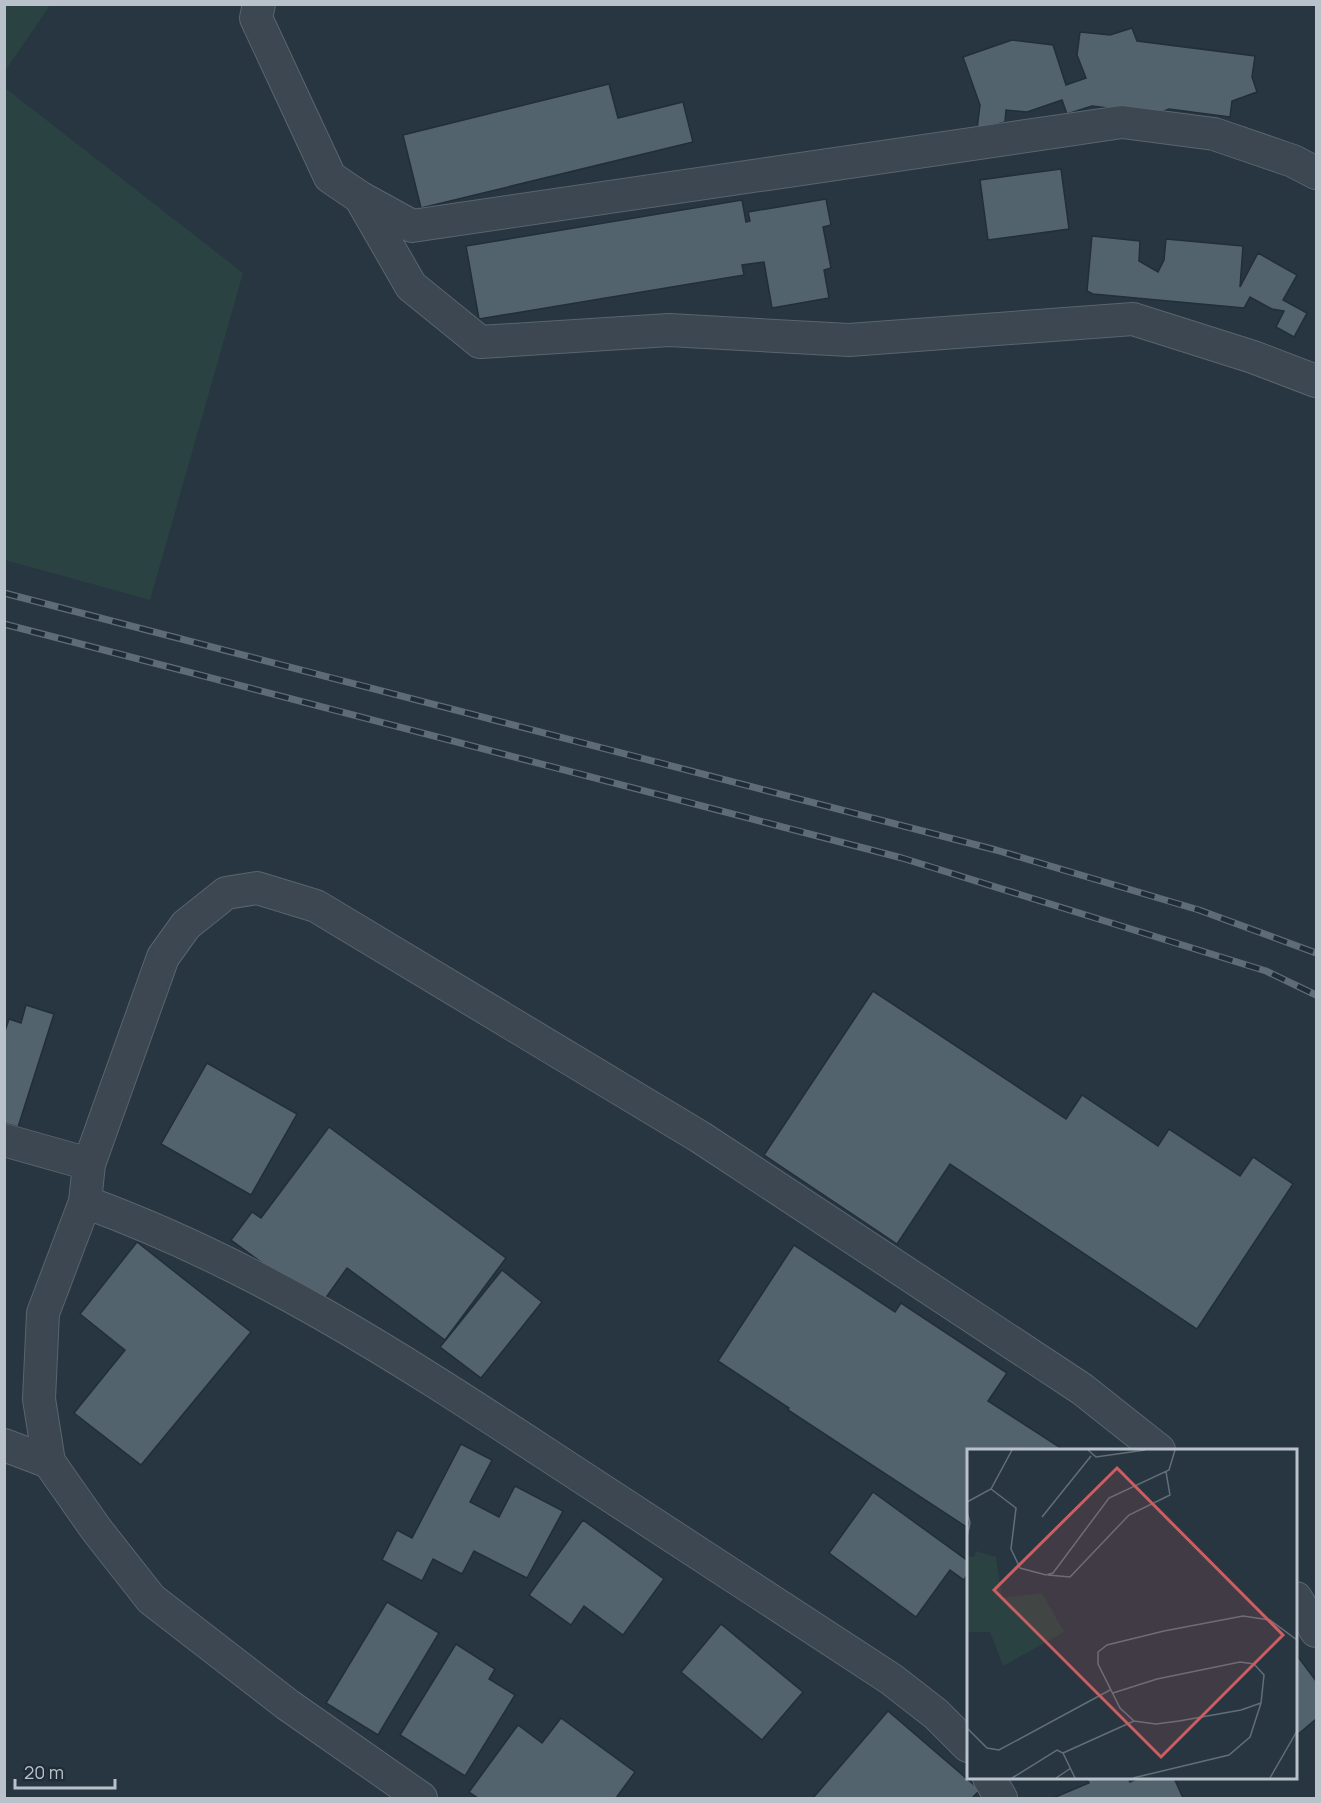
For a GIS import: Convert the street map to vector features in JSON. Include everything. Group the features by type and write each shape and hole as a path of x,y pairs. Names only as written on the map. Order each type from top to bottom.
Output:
{"street":[{"path":"260,4 256,18 330,177 360,198 412,226 1122,122 1214,134 1293,161 1317,173"},
{"path":"360,198 411,285 480,342 669,330 849,340 1133,319 1253,357 1317,381"},
{"path":"421,1798 288,1705 151,1599 96,1529 50,1462 39,1399 43,1313 85,1202 89,1164 163,957 186,925 226,893 257,888 316,906 700,1137 1082,1389 1158,1449"},
{"path":"4,1140 89,1164"},
{"path":"85,1202 146,1224 263,1279 397,1356 891,1679 936,1714 967,1744"},
{"path":"4,1445 50,1462"},
{"path":"1297,1600 1317,1631"},
{"path":"990,1779 1001,1798"}],"green space":[{"path":"4,5 50,5 5,71"},
{"path":"5,88 243,273 150,600 5,560"}],"building":[{"path":"1132,28 1137,41 1255,56 1252,77 1257,92 1232,101 1230,117 1169,109 1157,114 1092,106 1067,114 1062,100 1027,112 1006,110 1005,122 977,129 980,105 963,57 1012,40 1053,45 1066,85 1086,78 1077,55 1080,32 1110,35"},
{"path":"609,84 618,118 683,102 693,142 421,208 403,135"},
{"path":"1061,169 1069,229 988,240 980,180"},
{"path":"826,199 831,225 823,227 831,268 824,270 829,298 772,308 764,262 742,265 744,275 479,319 466,246 742,200 746,222 750,221 748,212"},
{"path":"1092,236 1140,241 1139,261 1158,272 1164,260 1166,239 1243,246 1240,287 1258,253 1297,275 1283,300 1307,313 1294,337 1276,327 1284,311 1272,309 1250,297 1244,308 1093,294 1087,291"},
{"path":"873,991 1066,1119 1082,1095 1158,1146 1169,1129 1240,1176 1253,1157 1293,1184 1197,1329 950,1164 897,1244 764,1155"},
{"path":"26,1005 54,1014 18,1127 4,1123 4,1034 9,1019 21,1023"},
{"path":"207,1063 297,1114 251,1195 161,1144"},
{"path":"329,1127 506,1258 445,1340 347,1268 320,1306 231,1240 252,1212 261,1218"},
{"path":"137,1242 251,1332 141,1465 74,1413 125,1350 80,1314"},
{"path":"794,1245 895,1312 901,1303 1007,1373 988,1401 1062,1449 967,1449 967,1527 788,1410 789,1408 718,1361"},
{"path":"502,1270 542,1302 481,1378 440,1347"},
{"path":"461,1444 492,1460 470,1502 499,1517 515,1486 563,1511 527,1578 474,1551 462,1574 433,1559 422,1581 382,1560 397,1530 412,1538"},
{"path":"873,1492 967,1560 967,1576 964,1580 950,1570 916,1617 829,1553"},
{"path":"583,1520 664,1579 623,1635 584,1606 571,1625 529,1595"},
{"path":"387,1602 439,1633 378,1735 326,1703"},
{"path":"721,1624 803,1692 762,1740 681,1672"},
{"path":"456,1644 495,1669 489,1679 515,1695 465,1776 400,1735"},
{"path":"1297,1655 1316,1681 1316,1719 1297,1735"},
{"path":"888,1711 980,1790 972,1798 813,1798"},
{"path":"561,1718 635,1772 616,1798 478,1798 469,1792 518,1725 542,1743"},
{"path":"1087,1779 1128,1779 1130,1782 1137,1779 1174,1779 1183,1798 1053,1798 1089,1783"}],"railway":[{"path":"4,593 996,850 1199,910 1316,953"},
{"path":"4,624 902,858 1266,971 1316,995"}]}
